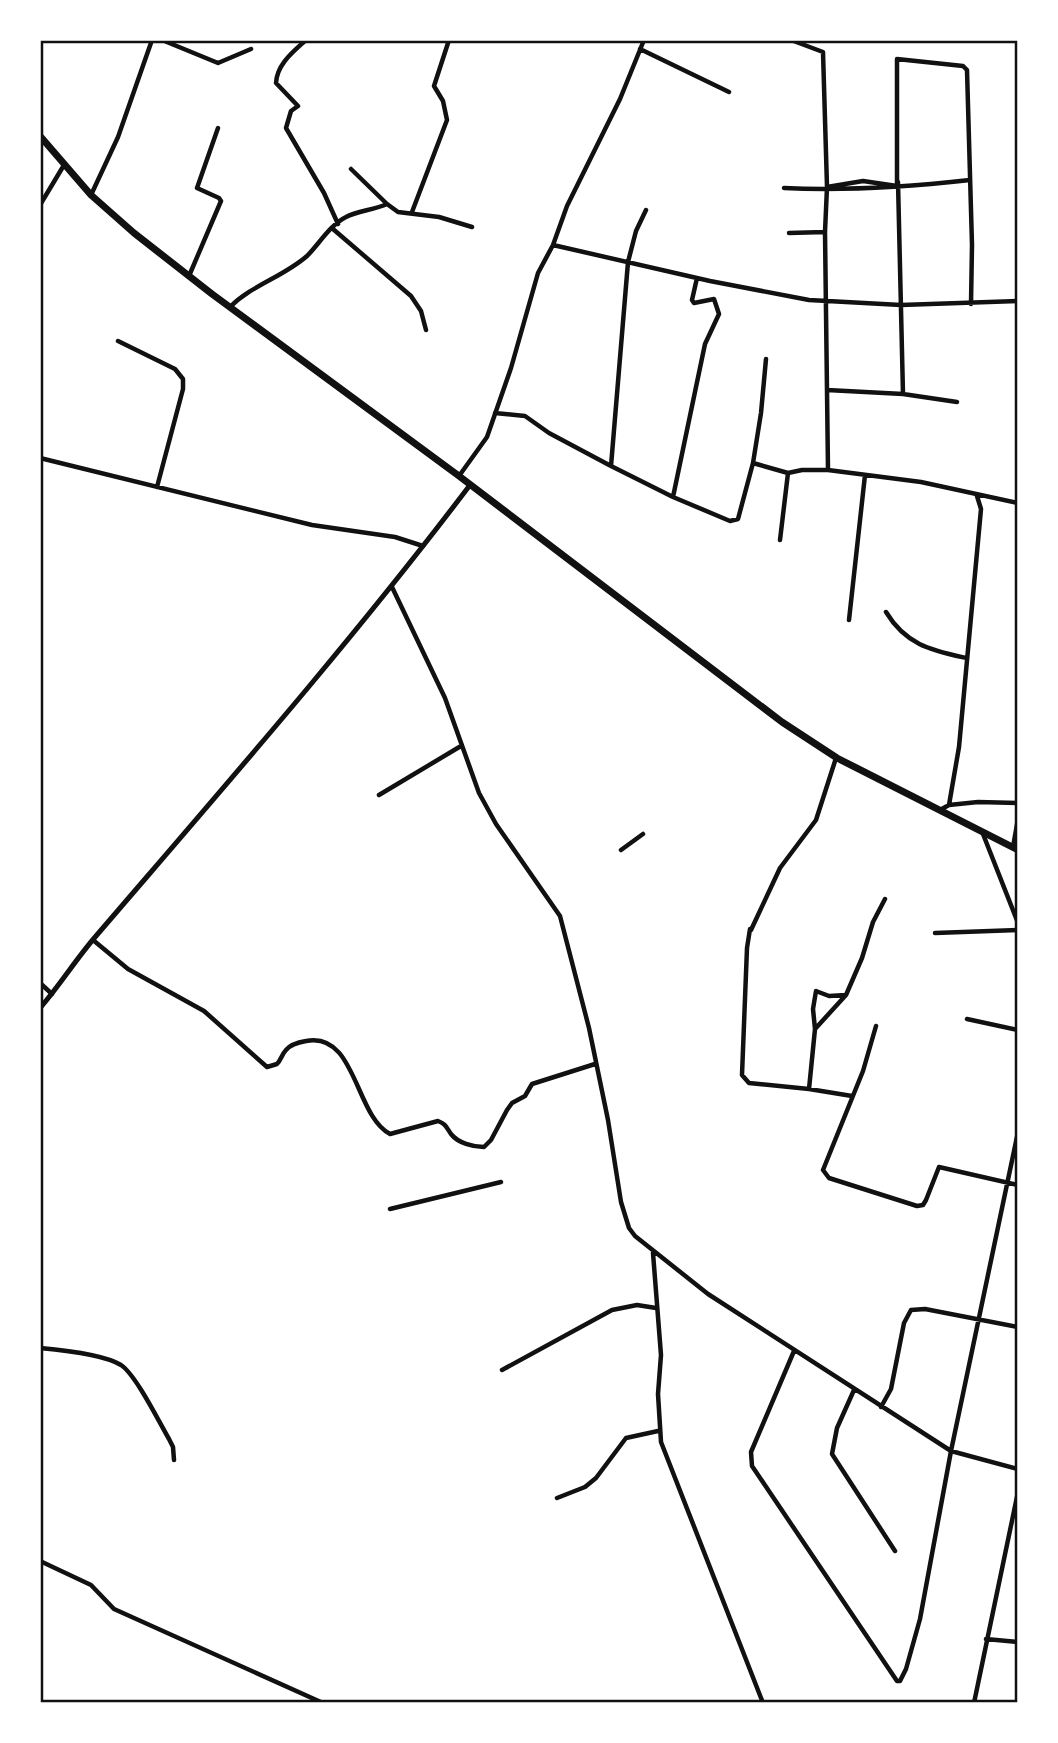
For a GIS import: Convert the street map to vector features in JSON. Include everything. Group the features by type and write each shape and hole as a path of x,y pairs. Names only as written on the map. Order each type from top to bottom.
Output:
{"main road":[{"path":"40,136 90,195 134,233 772,715 837,758 1015,849"}],"street":[{"path":"90,195 118,137 152,40"},
{"path":"162,40 218,63 251,49"},
{"path":"306,40 279,69 276,83 298,106 291,111 286,128 324,193 335,226 411,296 421,311 426,330"},
{"path":"412,212 447,120 443,101 434,86 449,40"},
{"path":"791,40 823,52 827,189 825,232 828,470"},
{"path":"459,476 486,437 538,273 553,245 567,206 620,99 641,43 729,92"},
{"path":"827,189 863,181 897,186 897,59"},
{"path":"897,59 963,66 967,70 971,304"},
{"path":"897,59 903,394"},
{"path":"189,276 221,201 197,188 218,128"},
{"path":"40,205 64,166"},
{"path":"351,169 398,212 412,212 472,227"},
{"path":"784,188 898,188 970,180"},
{"path":"230,307 246,293 267,284 294,266 346,217 372,211 387,204"},
{"path":"611,466 628,262 636,231 646,210"},
{"path":"789,233 825,232"},
{"path":"553,245 697,278 827,302 901,305 1018,302"},
{"path":"673,497 705,344 719,314 714,299 694,303 692,300 697,278"},
{"path":"118,341 175,369 183,379 183,389 157,487"},
{"path":"495,412 525,416 549,433 611,466 704,511 735,521 738,519 753,463 766,359"},
{"path":"827,390 903,394 957,402"},
{"path":"40,458 312,525 395,537 424,547"},
{"path":"753,463 788,473 828,470 949,487 1018,503"},
{"path":"779,540 788,473"},
{"path":"849,620 865,475"},
{"path":"40,1008 93,940 224,789 392,587 470,485"},
{"path":"949,805 959,747 981,509 977,495"},
{"path":"392,587 445,698 479,793 496,824 560,916 589,1028 625,1218 635,1236 708,1294 951,1451 1018,1469"},
{"path":"886,612 896,628 916,643 966,658"},
{"path":"379,795 461,746"},
{"path":"837,758 816,820 780,868 751,931 747,948 742,1075 749,1083 852,1096"},
{"path":"940,810 949,805 978,802 1018,803"},
{"path":"1015,849 1018,820"},
{"path":"621,850 643,834"},
{"path":"983,834 1018,923"},
{"path":"815,1030 846,995 862,958 873,922 885,899"},
{"path":"935,933 1018,930"},
{"path":"93,940 128,969 204,1011 267,1067 275,1065 286,1050 300,1043 320,1041 331,1045 344,1059 374,1120 390,1134 438,1121 444,1123 455,1138 475,1147 484,1147 491,1140 507,1110 525,1096 532,1084 595,1064"},
{"path":"40,983 52,994"},
{"path":"809,1089 816,991 830,996 846,995"},
{"path":"967,1019 1018,1030"},
{"path":"876,1026 823,1170 829,1178 917,1206 923,1205 926,1200 939,1167 1018,1185"},
{"path":"794,1350 751,1452 752,1466 898,1682 903,1678 920,1619 951,1451 1018,1132"},
{"path":"390,1209 501,1182"},
{"path":"653,1252 661,1355 661,1442 763,1703"},
{"path":"502,1370 612,1310 637,1305 656,1308"},
{"path":"881,1407 891,1389 908,1313 916,1308 1018,1327"},
{"path":"40,1348 106,1360 122,1366 132,1376 169,1439 174,1460"},
{"path":"854,1390 837,1428 832,1454 895,1551"},
{"path":"558,1498 584,1487 596,1478 626,1438 659,1431"},
{"path":"974,1703 1018,1492"},
{"path":"40,1561 91,1585 114,1609 324,1703"},
{"path":"986,1639 1018,1642"}]}
